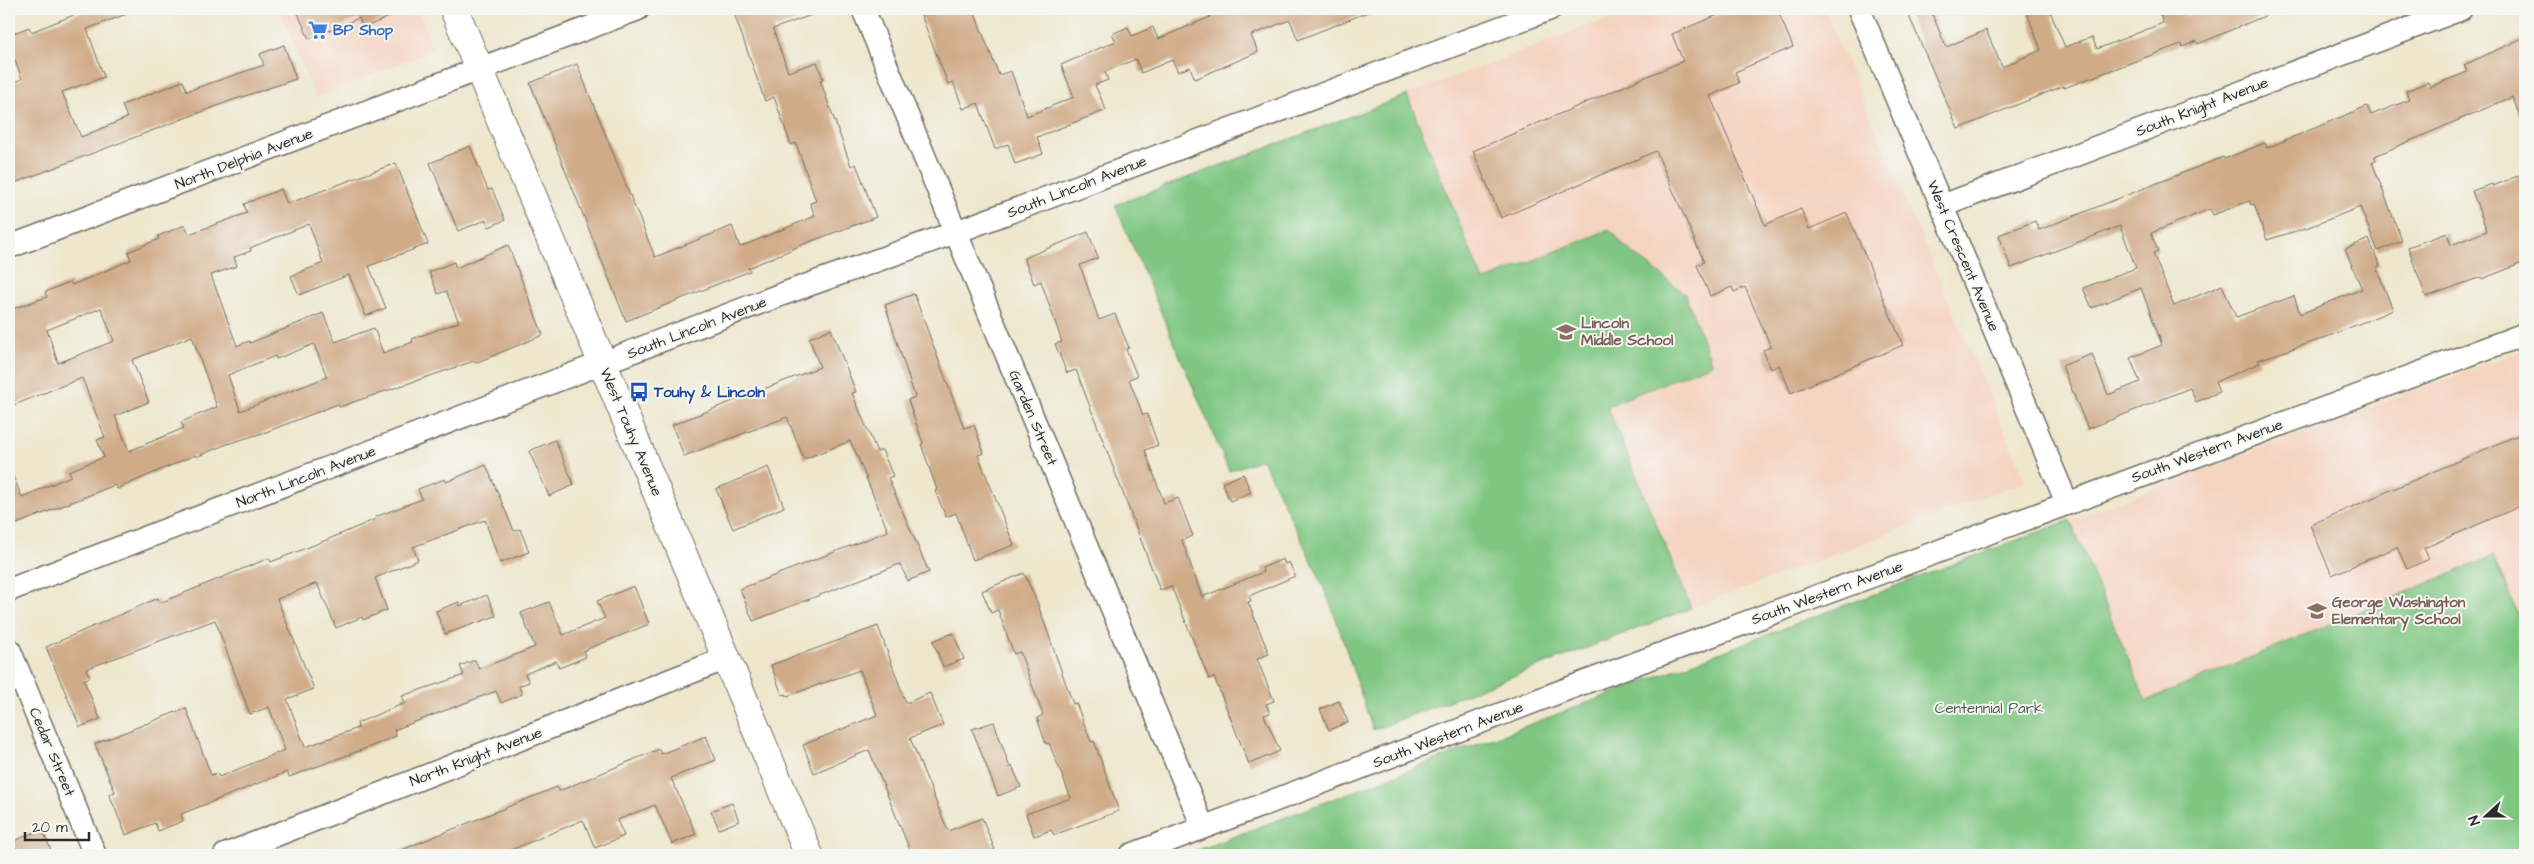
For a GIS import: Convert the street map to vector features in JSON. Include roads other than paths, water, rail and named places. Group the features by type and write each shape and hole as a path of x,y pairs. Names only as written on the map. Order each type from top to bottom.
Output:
{"main road":[{"name":"West Touhy Avenue","path":"454,9 809,855"}],"street":[{"name":"North Delphia Avenue","path":"9,247 638,9"},
{"name":"Garden Street","path":"863,9 1203,827"},
{"name":"South Lincoln Avenue","path":"603,364 780,296 1550,9"},
{"name":"West Crescent Avenue","path":"1859,9 2067,504"},
{"name":"South Knight Avenue","path":"1942,206 2461,9"},
{"name":"South Western Avenue","path":"1131,855 2525,334"},
{"name":"North Lincoln Avenue","path":"9,590 603,364"},
{"name":"Cedar Street","path":"9,650 94,855"},
{"name":"North Knight Avenue","path":"225,855 727,658"}],"place":[{"name":"BP Shop","path":"318,30"},
{"name":"Lincoln Middle School","path":"1566,332"},
{"name":"Touhy & Lincoln","path":"639,392"},
{"name":"George Washington Elementary School","path":"2317,611"}],"park label":[{"name":"Centennial Park","path":"1989,708"}]}
